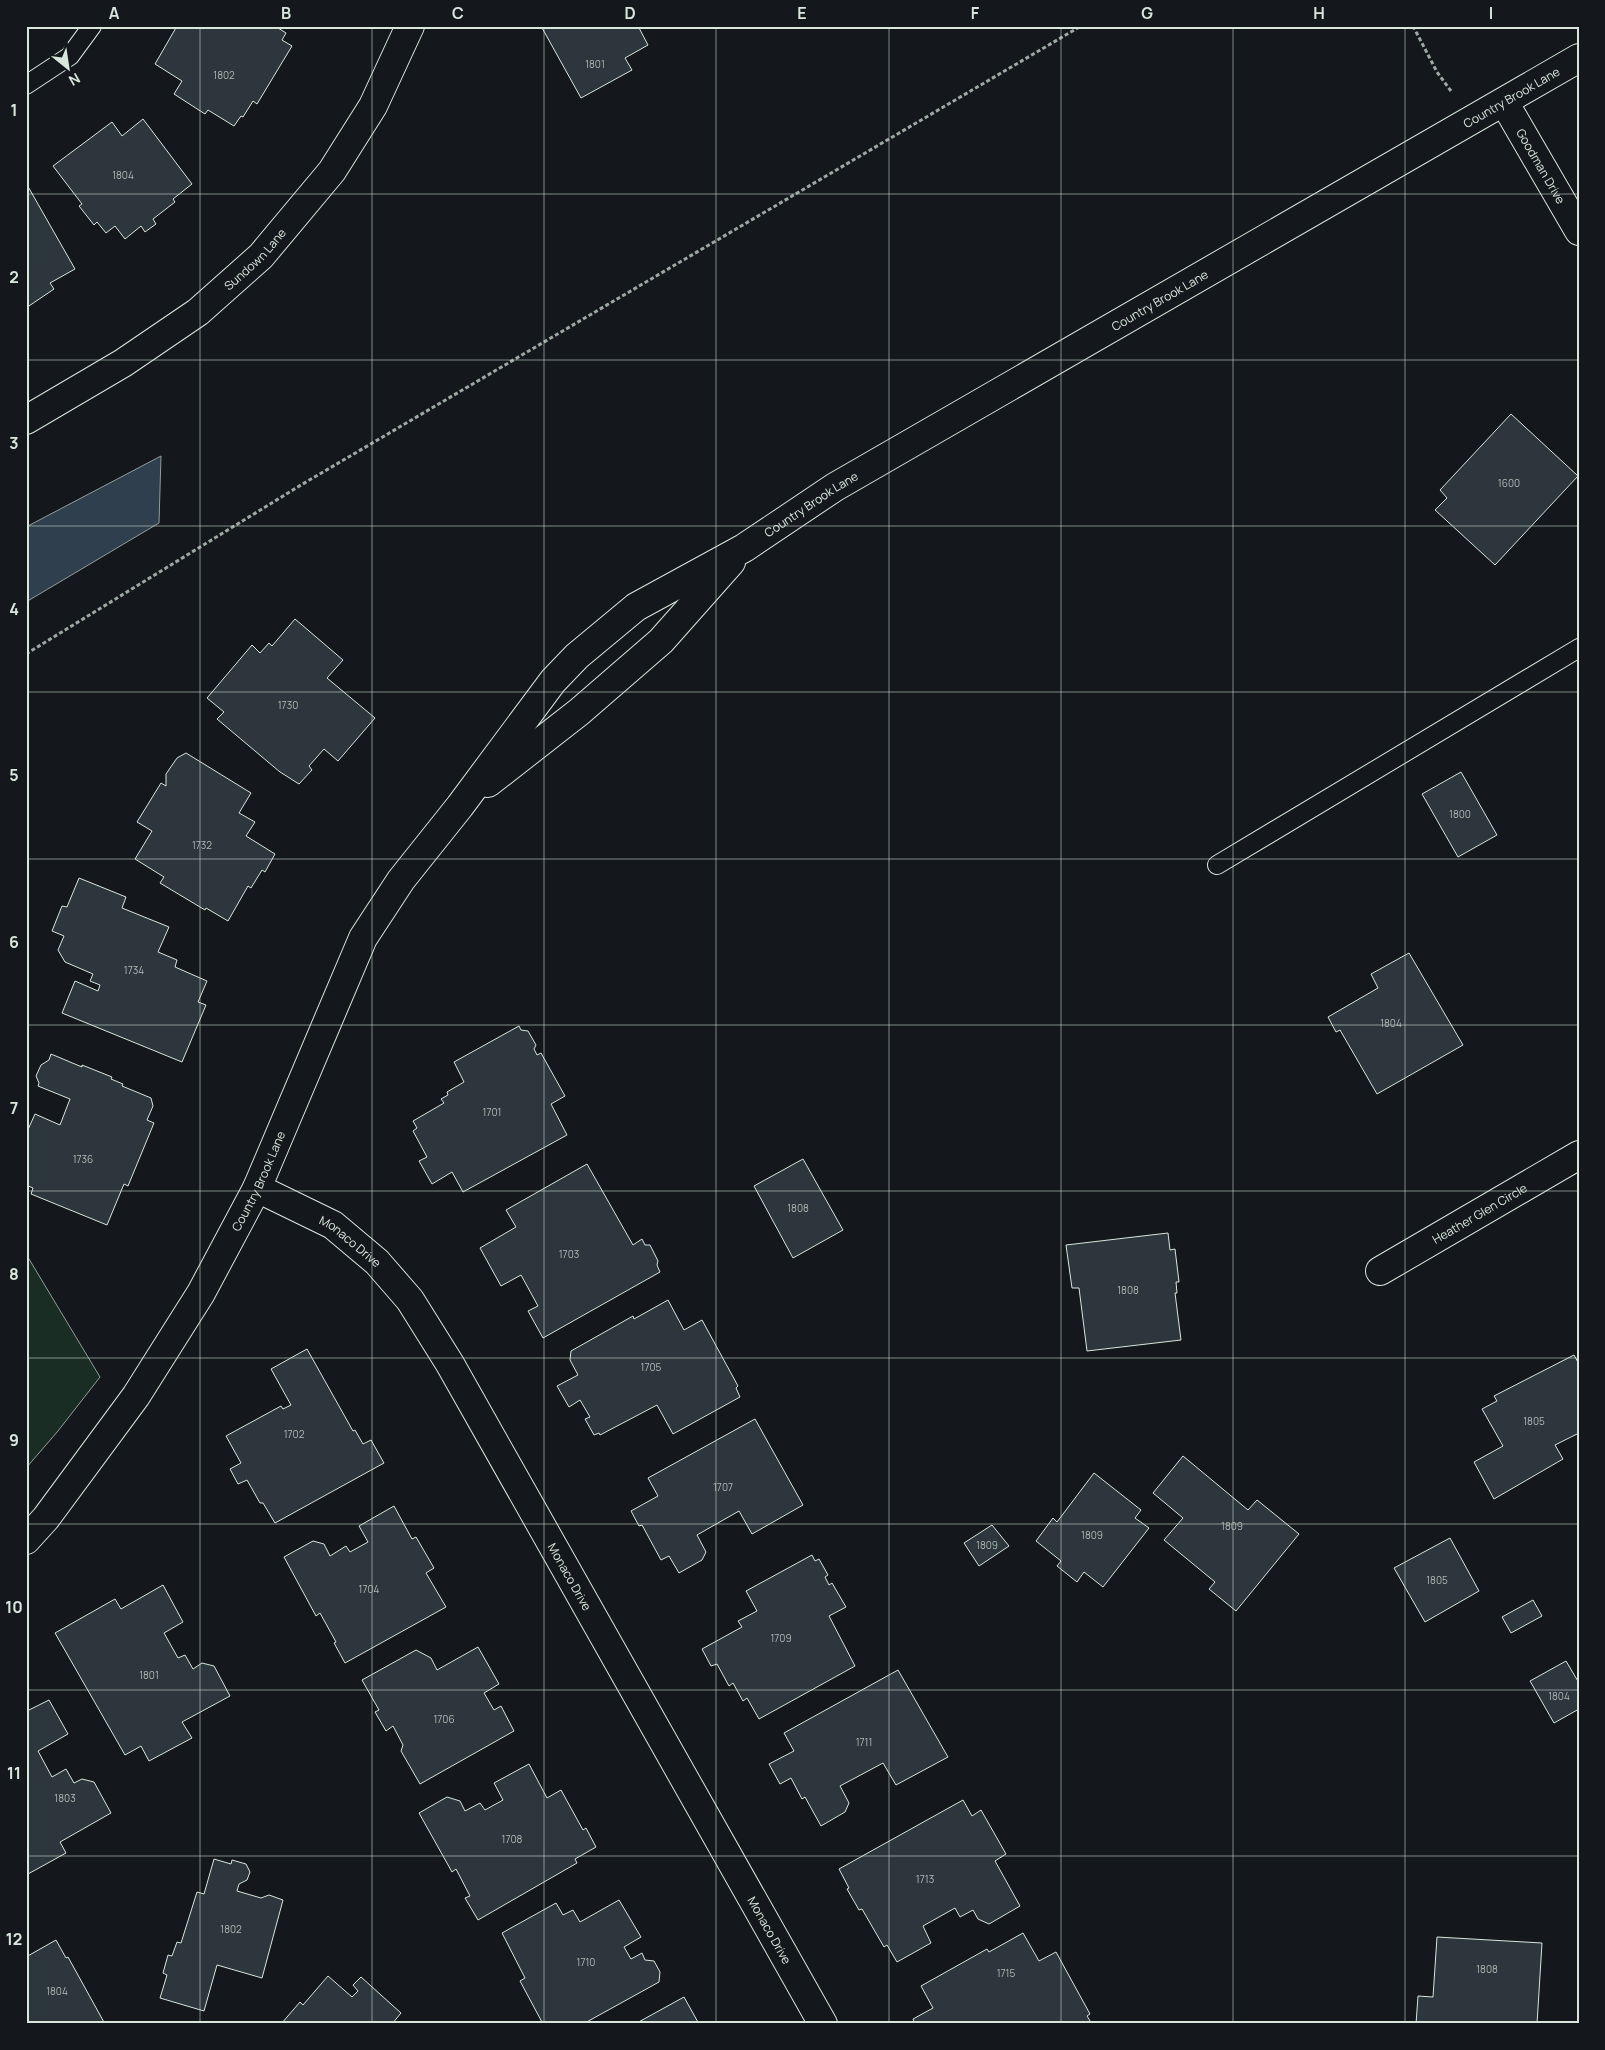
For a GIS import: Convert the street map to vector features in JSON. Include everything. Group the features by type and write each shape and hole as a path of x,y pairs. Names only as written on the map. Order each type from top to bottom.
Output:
{"street":[{"name":"Sundown Lane","path":"26,420 122,363 198,312 261,256 332,171 373,106 410,26"},
{"name":"Country Brook Lane","path":"26,1540 46,1518 136,1396 201,1293 257,1188 363,938 401,880 460,806 553,681 578,656 636,607 744,548 835,487 1463,123 1504,102 1579,58"},
{"name":"Goodman Drive","path":"1504,102 1579,231"},
{"name":"Country Brook Lane","path":"460,806 579,712 661,641 744,548"},
{"name":"Heather Glen Circle","path":"1380,1271 1579,1155"},
{"name":"Monaco Drive","path":"257,1188 333,1225 376,1262 410,1300 450,1364 823,2024"}],"lane":[{"path":"26,86 70,56 92,26"},
{"path":"1217,865 1579,648"}],"path":[{"path":"26,654 301,485 1081,26"},
{"path":"1413,26 1437,72 1451,91"}],"green space":[{"path":"26,1254 100,1377 26,1468"}],"water":[{"path":"161,456 159,523 26,602 26,527"}],"building":[{"path":"177,26 275,26 286,33 282,40 292,46 257,104 253,101 243,117 241,116 234,126 208,110 205,114 174,94 182,81 155,64"},
{"path":"541,26 638,26 648,45 625,58 632,70 581,98"},
{"path":"143,119 192,184 173,199 175,202 153,219 156,224 145,232 141,226 125,239 115,226 106,233 97,222 94,225 79,206 82,204 53,166 112,122 122,136"},
{"path":"26,183 75,269 50,283 54,289 26,308"},
{"path":"1511,414 1578,476 1495,565 1435,510 1447,498 1440,490"},
{"path":"295,619 343,660 327,678 375,718 338,761 324,749 309,766 312,770 299,784 280,772 217,719 224,712 207,698 252,645 260,653 269,643 272,646"},
{"path":"186,753 251,793 239,813 255,822 246,836 275,854 265,872 262,870 251,888 248,886 228,921 206,908 205,910 160,883 164,877 135,859 152,831 137,822 161,783 166,786 166,774 177,758"},
{"path":"1461,772 1497,835 1458,857 1422,794"},
{"path":"79,878 126,897 122,908 169,927 158,952 177,960 175,967 207,981 198,1002 206,1005 182,1062 62,1013 75,981 98,991 100,985 90,981 93,974 65,962 58,950 64,936 52,931 62,906 67,907"},
{"path":"1409,953 1463,1045 1377,1094 1340,1030 1336,1032 1328,1017 1378,988 1371,974"},
{"path":"519,1026 521,1030 528,1031 536,1045 534,1049 537,1055 541,1053 565,1096 551,1104 567,1135 463,1192 452,1172 432,1184 419,1161 427,1157 413,1131 417,1128 413,1121 444,1103 441,1099 448,1095 447,1092 464,1082 454,1062"},
{"path":"51,1054 112,1077 111,1079 123,1084 122,1086 151,1098 153,1106 147,1120 154,1123 128,1186 124,1184 107,1225 31,1194 33,1188 26,1185 26,1134 35,1114 60,1125 70,1099 38,1086 39,1083 36,1076 41,1065 49,1060"},
{"path":"803,1159 843,1230 793,1258 754,1186"},
{"path":"587,1164 633,1245 642,1239 645,1245 650,1245 658,1261 657,1265 660,1272 543,1338 528,1311 538,1306 521,1275 501,1286 480,1248 516,1227 506,1210"},
{"path":"1168,1233 1170,1250 1175,1249 1179,1282 1176,1282 1177,1293 1175,1293 1181,1340 1087,1351 1079,1288 1072,1288 1066,1245"},
{"path":"668,1300 684,1330 702,1320 738,1386 736,1388 740,1397 673,1434 657,1405 600,1435 599,1433 594,1435 585,1419 590,1417 580,1400 569,1407 557,1386 578,1375 570,1360 571,1351 633,1316 634,1319"},
{"path":"307,1349 353,1431 355,1430 363,1444 371,1440 384,1463 275,1523 263,1503 260,1503 247,1480 238,1484 230,1469 241,1463 226,1436 281,1406 283,1409 291,1405 271,1369"},
{"path":"1574,1355 1579,1364 1579,1433 1555,1445 1563,1459 1494,1499 1474,1462 1503,1446 1482,1409 1497,1401 1494,1396"},
{"path":"755,1419 803,1505 752,1534 739,1511 697,1535 706,1552 702,1560 679,1573 669,1556 661,1560 642,1525 639,1526 631,1511 658,1496 648,1478"},
{"path":"1183,1456 1248,1510 1257,1500 1299,1534 1236,1611 1209,1589 1215,1582 1164,1540 1183,1518 1153,1493"},
{"path":"1094,1473 1141,1510 1135,1518 1149,1528 1103,1587 1084,1572 1077,1582 1057,1566 1061,1561 1036,1541 1053,1518 1057,1522"},
{"path":"394,1506 412,1539 416,1537 434,1568 426,1573 446,1607 345,1663 320,1613 316,1616 284,1557 313,1541 324,1544 330,1556 346,1546 350,1552 368,1542 359,1526"},
{"path":"992,1525 1009,1546 979,1566 964,1543"},
{"path":"1450,1538 1479,1591 1425,1622 1394,1568"},
{"path":"812,1555 815,1561 819,1559 828,1575 825,1577 829,1585 832,1583 846,1607 829,1616 855,1666 759,1719 747,1698 743,1701 733,1683 729,1686 717,1664 711,1666 702,1649 742,1627 738,1621 757,1611 746,1591"},
{"path":"163,1585 183,1622 164,1633 178,1658 185,1655 193,1669 202,1663 214,1666 230,1696 182,1722 192,1738 149,1761 141,1746 125,1755 55,1633 115,1599 121,1609"},
{"path":"1533,1600 1542,1616 1511,1633 1502,1617"},
{"path":"478,1647 499,1684 484,1693 494,1710 501,1706 514,1731 420,1784 401,1751 403,1745 393,1726 386,1731 375,1712 379,1710 362,1680 416,1650 431,1658 437,1670"},
{"path":"1566,1661 1579,1683 1579,1709 1554,1723 1530,1681"},
{"path":"898,1670 948,1757 896,1785 883,1763 840,1786 849,1803 845,1812 821,1826 805,1797 802,1799 791,1778 780,1784 769,1764 794,1751 784,1733"},
{"path":"49,1700 68,1734 38,1751 52,1777 66,1769 74,1783 82,1779 94,1782 111,1813 60,1842 66,1853 28,1874 26,1871 26,1709 27,1711"},
{"path":"529,1764 547,1798 561,1790 583,1830 586,1828 596,1847 575,1859 577,1863 478,1920 465,1898 470,1896 456,1869 452,1872 419,1813 447,1797 460,1801 465,1811 480,1803 485,1810 503,1800 494,1783"},
{"path":"963,1800 972,1816 981,1810 1006,1854 995,1861 1020,1906 989,1924 978,1919 973,1910 960,1917 955,1908 923,1926 931,1943 897,1962 887,1945 884,1947 862,1909 859,1910 847,1889 849,1888 839,1869"},
{"path":"214,1859 231,1864 232,1860 246,1864 250,1872 247,1880 239,1884 237,1891 261,1898 269,1895 283,1900 262,1978 217,1965 204,2011 160,1998 167,1975 163,1973 168,1955 172,1956 177,1942 181,1943 197,1892 204,1894"},
{"path":"619,1900 641,1937 624,1947 631,1959 642,1953 645,1960 654,1961 660,1972 659,1982 583,2024 543,2024 520,1981 525,1978 502,1933 556,1903 563,1915 573,1910 580,1922"},
{"path":"1023,1933 1039,1961 1056,1952 1090,2014 1087,2016 1092,2024 915,2024 913,2019 933,2008 921,1986 987,1949 989,1952"},
{"path":"1437,1937 1542,1943 1537,2024 1416,2024 1418,1996 1433,1997"},
{"path":"56,1940 66,1958 68,1957 105,2024 26,2024 26,1957"},
{"path":"328,1976 352,1997 358,1991 353,1985 361,1977 401,2013 392,2024 281,2024 300,2002 303,2005"},
{"path":"684,1997 699,2024 635,2024"}]}
